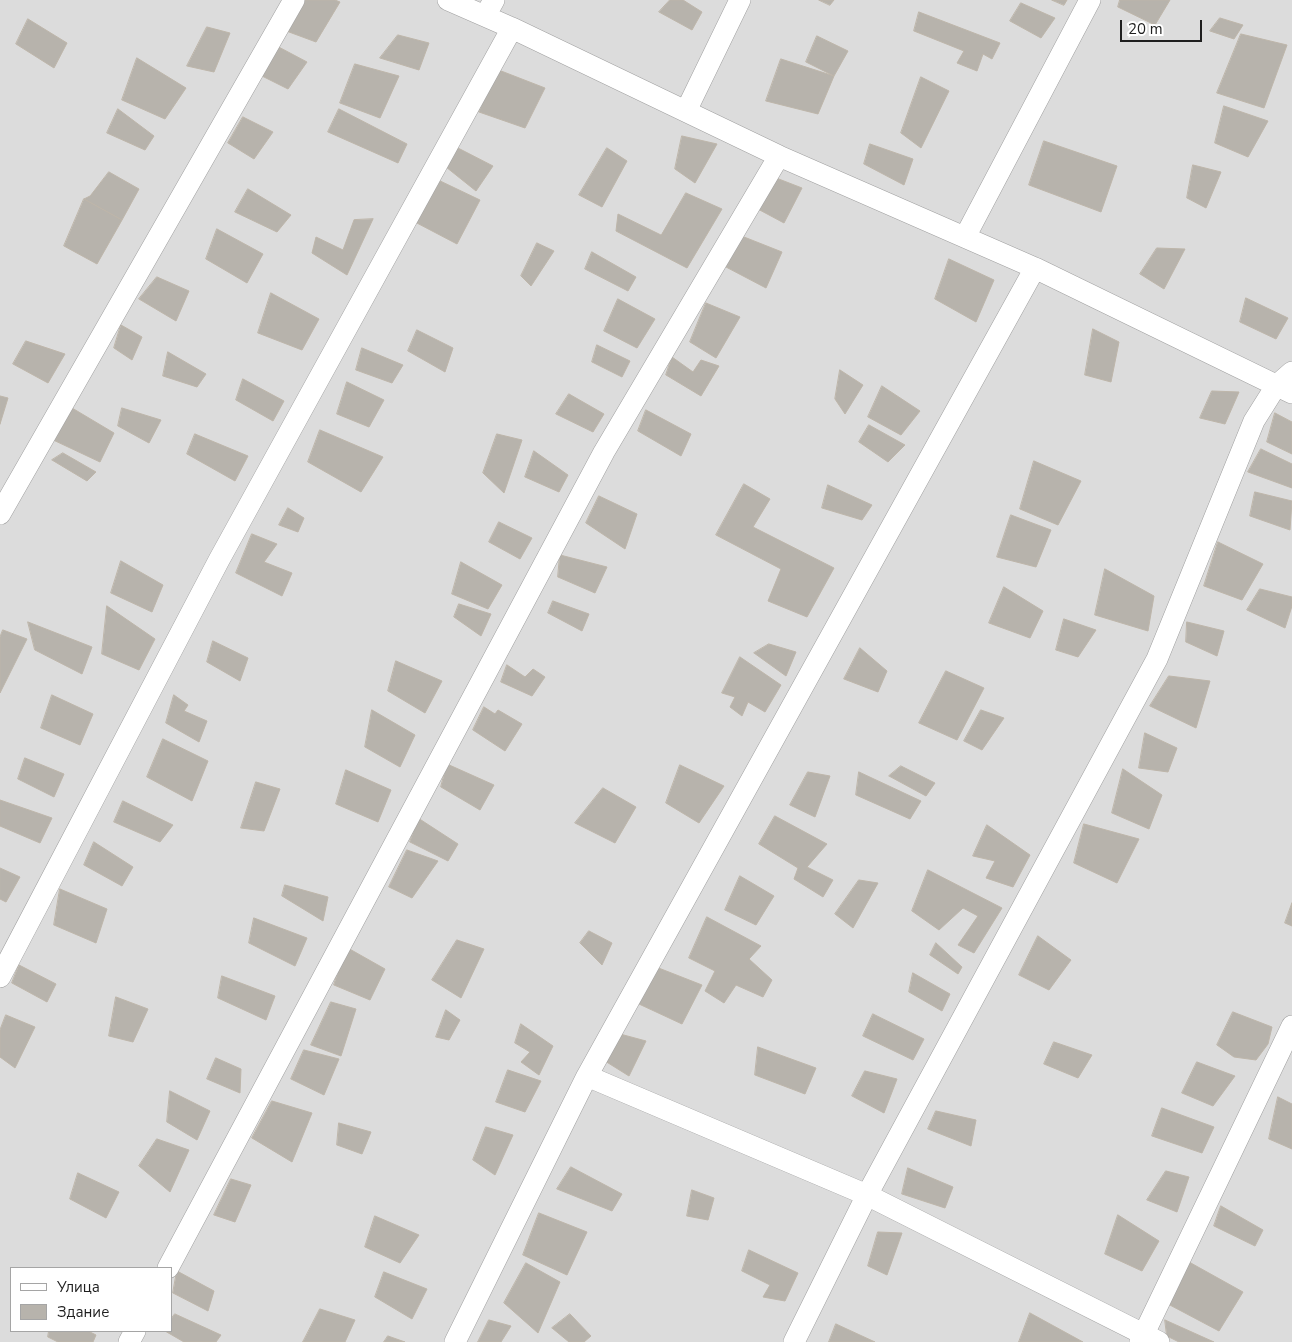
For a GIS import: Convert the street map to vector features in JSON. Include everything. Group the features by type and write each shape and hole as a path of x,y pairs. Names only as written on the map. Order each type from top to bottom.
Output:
{"street":[{"path":"0,514 294,0"},
{"path":"448,0 489,8 512,28 779,156 1035,268 1284,390"},
{"path":"686,111 740,0"},
{"path":"965,237 1090,0"},
{"path":"0,977 219,560 512,28"},
{"path":"169,1267 604,452 779,156"},
{"path":"455,1342 587,1076 1035,268"},
{"path":"794,1342 866,1194 1157,658 1254,421 1284,390 1292,372"},
{"path":"587,1076 866,1194 1148,1339 1292,1026"}],"shaded area":[{"path":"0,0 1292,0 1292,1342 0,1342"}],"building":[{"path":"299,0 335,0 340,2 316,42 281,29"},
{"path":"670,0 683,0 702,12 692,30 659,12"},
{"path":"819,0 834,0 830,5"},
{"path":"1052,0 1067,0 1064,5"},
{"path":"1120,0 1170,0 1155,25 1118,7"},
{"path":"1021,3 1055,18 1041,38 1010,21"},
{"path":"919,12 1000,43 992,59 983,54 977,71 957,63 964,51 914,31"},
{"path":"1220,18 1243,25 1234,39 1210,31"},
{"path":"28,19 67,43 54,68 16,44"},
{"path":"207,27 230,33 214,72 187,66"},
{"path":"1241,34 1287,45 1264,108 1217,93"},
{"path":"398,35 429,43 419,70 380,58"},
{"path":"817,36 848,51 834,76 806,62"},
{"path":"273,44 307,62 288,89 260,75"},
{"path":"137,58 186,88 165,119 122,100"},
{"path":"781,59 834,76 818,114 766,101"},
{"path":"355,64 399,76 380,118 340,103"},
{"path":"496,69 545,88 525,128 479,112"},
{"path":"921,77 949,91 921,148 901,133"},
{"path":"1224,106 1268,121 1248,157 1215,143"},
{"path":"118,109 154,136 145,150 107,133"},
{"path":"339,109 407,144 398,163 328,132"},
{"path":"243,117 273,132 254,159 228,143"},
{"path":"682,136 717,144 695,183 675,169"},
{"path":"1044,141 1117,166 1101,212 1029,185"},
{"path":"870,144 913,159 904,185 864,164"},
{"path":"456,147 493,166 476,191 446,167"},
{"path":"607,148 627,161 602,207 579,195"},
{"path":"1193,165 1221,172 1206,208 1187,198"},
{"path":"109,172 139,189 122,220 84,199 90,196"},
{"path":"771,176 802,188 784,223 756,208"},
{"path":"436,179 480,200 457,244 415,222"},
{"path":"248,189 291,215 277,232 235,212"},
{"path":"686,193 722,209 687,268 616,231 618,214 661,235"},
{"path":"84,199 122,220 97,264 64,246"},
{"path":"373,219 347,275 312,253 316,237 343,250 354,220"},
{"path":"217,229 263,254 247,283 206,259"},
{"path":"739,235 782,252 766,288 726,267"},
{"path":"537,243 554,251 531,286 521,276"},
{"path":"1157,248 1185,249 1164,289 1140,274"},
{"path":"592,252 636,277 628,291 585,269"},
{"path":"949,259 994,280 976,322 935,299"},
{"path":"157,277 189,291 176,321 139,299"},
{"path":"271,293 319,319 302,350 258,333"},
{"path":"1246,298 1288,318 1276,339 1240,322"},
{"path":"618,299 655,319 637,348 604,331"},
{"path":"706,303 740,317 716,358 690,342"},
{"path":"121,325 142,337 132,360 114,348"},
{"path":"1093,329 1119,342 1111,382 1085,375"},
{"path":"417,330 453,348 445,372 408,351"},
{"path":"26,341 65,354 48,383 13,364"},
{"path":"597,345 630,361 622,377 592,362"},
{"path":"362,348 403,365 392,383 356,370"},
{"path":"168,352 206,374 197,387 163,376"},
{"path":"672,357 693,372 701,360 719,366 701,396 666,375"},
{"path":"840,370 863,385 845,414 835,399"},
{"path":"243,379 284,401 273,421 236,400"},
{"path":"347,382 384,400 369,427 337,414"},
{"path":"882,386 920,411 901,435 868,417"},
{"path":"1212,391 1239,392 1225,424 1200,418"},
{"path":"569,394 604,414 593,432 556,414"},
{"path":"0,396 8,398 0,424"},
{"path":"67,405 114,433 100,462 49,438"},
{"path":"122,408 161,420 149,443 118,426"},
{"path":"646,410 691,434 681,456 638,431"},
{"path":"1275,413 1292,422 1292,454 1267,442"},
{"path":"869,425 905,445 888,462 859,442"},
{"path":"320,430 383,457 361,492 308,462"},
{"path":"195,434 248,456 235,481 187,454"},
{"path":"497,434 522,440 504,493 483,473"},
{"path":"1261,449 1292,464 1292,488 1248,472"},
{"path":"534,451 568,475 559,492 525,477"},
{"path":"63,453 96,472 87,481 52,460"},
{"path":"1034,461 1081,481 1058,525 1020,509"},
{"path":"744,484 770,499 753,527 834,568 807,617 768,601 781,569 716,535"},
{"path":"828,485 872,505 862,520 822,508"},
{"path":"1255,492 1292,501 1290,530 1250,516"},
{"path":"599,496 637,514 625,549 586,523"},
{"path":"288,508 304,518 298,532 279,525"},
{"path":"1011,515 1051,530 1036,567 997,557"},
{"path":"499,522 532,538 520,559 489,542"},
{"path":"252,534 277,544 264,562 292,573 282,596 236,573"},
{"path":"1218,542 1263,564 1242,600 1204,586"},
{"path":"560,555 607,567 595,593 558,577"},
{"path":"121,561 163,585 152,612 111,593"},
{"path":"461,562 502,585 488,609 452,594"},
{"path":"1105,569 1154,596 1148,631 1095,615"},
{"path":"1004,587 1043,611 1030,638 989,623"},
{"path":"1260,589 1292,597 1292,606 1285,628 1247,610"},
{"path":"553,601 589,614 582,631 548,613"},
{"path":"459,604 491,614 481,636 454,617"},
{"path":"107,606 155,639 139,670 102,654"},
{"path":"1064,619 1096,630 1078,657 1056,650"},
{"path":"28,622 92,647 82,674 35,650"},
{"path":"1187,622 1224,631 1217,656 1186,642"},
{"path":"3,630 27,639 0,693 0,637"},
{"path":"213,641 248,658 240,681 207,662"},
{"path":"769,644 796,652 786,676 754,653"},
{"path":"860,648 887,671 878,692 844,679"},
{"path":"740,657 781,685 765,712 748,702 742,716 730,707 735,697 722,693"},
{"path":"396,661 442,681 425,713 388,691"},
{"path":"507,665 525,677 533,669 545,677 532,696 501,682"},
{"path":"946,671 984,688 957,740 919,723"},
{"path":"1169,676 1210,681 1196,728 1150,706"},
{"path":"52,695 93,714 80,745 41,728"},
{"path":"174,695 188,705 184,711 207,721 199,742 166,723"},
{"path":"484,707 495,714 498,710 522,724 505,751 473,730"},
{"path":"372,710 415,735 400,767 365,747"},
{"path":"981,710 1004,718 982,750 964,741"},
{"path":"1145,733 1177,748 1168,772 1139,768"},
{"path":"163,739 208,761 192,801 147,777"},
{"path":"25,758 64,774 54,797 18,779"},
{"path":"447,764 494,785 480,810 441,787"},
{"path":"680,765 724,786 699,823 666,803"},
{"path":"901,766 935,783 926,796 889,776"},
{"path":"1123,769 1162,795 1149,829 1112,813"},
{"path":"346,770 391,790 378,822 336,804"},
{"path":"808,772 830,776 815,817 790,805"},
{"path":"859,772 921,801 910,819 856,795"},
{"path":"256,782 280,789 264,831 241,828"},
{"path":"603,788 636,807 615,843 575,823"},
{"path":"0,800 52,818 40,843 0,826"},
{"path":"123,801 173,825 160,842 114,822"},
{"path":"775,816 827,844 807,867 833,880 823,897 794,879 798,868 759,844"},
{"path":"418,818 458,844 448,861 410,842"},
{"path":"1084,824 1139,839 1117,883 1074,863"},
{"path":"987,825 1030,855 1013,887 986,878 995,861 973,856"},
{"path":"94,842 133,867 122,886 84,865"},
{"path":"407,850 438,861 412,898 389,887"},
{"path":"0,868 20,877 6,902 0,899"},
{"path":"928,870 1002,908 974,953 958,945 978,916 963,908 939,930 912,911"},
{"path":"740,876 774,896 756,925 725,910"},
{"path":"859,880 878,883 853,928 835,914"},
{"path":"285,885 328,897 323,921 282,896"},
{"path":"60,889 107,909 96,943 54,925"},
{"path":"1292,903 1292,926 1285,923"},
{"path":"707,917 761,946 749,959 772,980 763,997 736,985 724,1003 705,991 715,971 689,958"},
{"path":"254,918 307,938 295,966 249,943"},
{"path":"589,931 612,943 602,965 580,943"},
{"path":"1038,936 1071,960 1049,990 1019,975"},
{"path":"457,940 484,949 461,998 432,980"},
{"path":"936,943 962,967 958,974 930,955"},
{"path":"346,947 385,969 370,1000 334,985"},
{"path":"19,965 56,984 47,1002 12,983"},
{"path":"656,967 702,985 682,1024 639,1004"},
{"path":"913,973 950,994 942,1011 909,992"},
{"path":"222,976 275,996 266,1020 218,998"},
{"path":"116,997 148,1009 133,1042 109,1036"},
{"path":"331,1002 356,1009 341,1056 311,1045"},
{"path":"446,1010 460,1020 449,1040 436,1037"},
{"path":"1233,1012 1272,1027 1268,1044 1256,1060 1234,1057 1217,1045"},
{"path":"873,1014 924,1039 913,1060 863,1036"},
{"path":"6,1015 35,1027 15,1068 0,1057 0,1030"},
{"path":"521,1024 553,1046 539,1075 521,1062 530,1052 515,1043"},
{"path":"620,1034 646,1041 629,1076 605,1061"},
{"path":"1054,1042 1092,1055 1078,1078 1044,1064"},
{"path":"758,1047 816,1068 805,1094 755,1075"},
{"path":"304,1050 339,1059 324,1095 291,1079"},
{"path":"216,1058 241,1069 240,1093 207,1079"},
{"path":"1197,1062 1235,1076 1213,1106 1182,1093"},
{"path":"508,1070 541,1081 525,1112 496,1102"},
{"path":"865,1071 897,1079 884,1113 852,1096"},
{"path":"170,1091 210,1111 197,1140 167,1122"},
{"path":"1278,1097 1292,1104 1292,1149 1269,1139"},
{"path":"272,1101 312,1113 292,1162 252,1138"},
{"path":"1162,1108 1214,1127 1202,1153 1152,1136"},
{"path":"936,1111 976,1120 971,1146 928,1129"},
{"path":"339,1123 371,1132 362,1154 337,1145"},
{"path":"486,1127 513,1135 495,1175 473,1160"},
{"path":"157,1139 189,1150 170,1192 139,1166"},
{"path":"571,1167 622,1194 612,1211 557,1189"},
{"path":"908,1168 953,1187 945,1208 902,1194"},
{"path":"1166,1171 1189,1177 1177,1212 1147,1200"},
{"path":"78,1173 119,1192 106,1218 70,1199"},
{"path":"231,1179 251,1185 235,1222 214,1215"},
{"path":"692,1190 714,1198 708,1220 687,1216"},
{"path":"1221,1206 1263,1230 1255,1246 1214,1226"},
{"path":"539,1213 587,1232 567,1275 523,1255"},
{"path":"1118,1215 1159,1241 1142,1271 1105,1254"},
{"path":"375,1216 419,1235 400,1263 365,1247"},
{"path":"878,1232 902,1233 887,1275 868,1266"},
{"path":"749,1250 798,1273 785,1301 763,1297 770,1285 742,1271"},
{"path":"1189,1262 1243,1292 1219,1331 1168,1304"},
{"path":"526,1263 560,1282 538,1333 504,1303"},
{"path":"177,1271 214,1291 208,1311 173,1293"},
{"path":"384,1272 427,1289 412,1319 375,1297"},
{"path":"320,1309 355,1320 345,1342 303,1342"},
{"path":"1030,1313 1083,1342 1019,1342"},
{"path":"175,1314 221,1335 216,1342 184,1342 167,1332 172,1332 172,1318"},
{"path":"570,1314 591,1336 584,1342 569,1342 552,1328"},
{"path":"489,1320 511,1326 501,1342 478,1342"},
{"path":"1165,1320 1214,1342 1179,1342 1167,1336"},
{"path":"836,1324 875,1342 829,1342"},
{"path":"49,1332 90,1332 96,1335 93,1342 58,1342 48,1337"},
{"path":"388,1336 405,1342 384,1342"}]}
